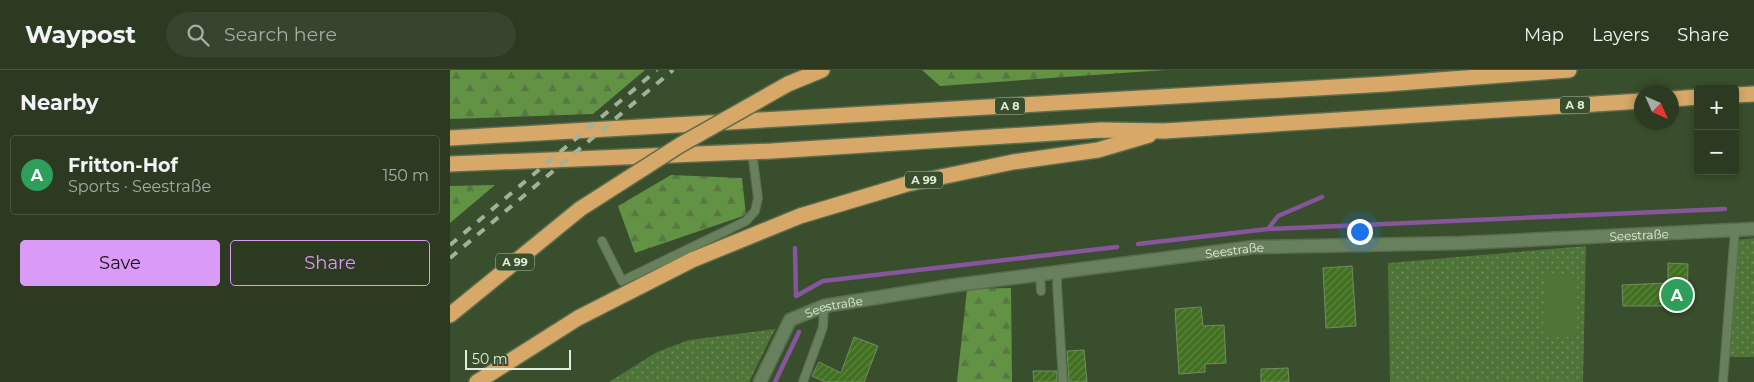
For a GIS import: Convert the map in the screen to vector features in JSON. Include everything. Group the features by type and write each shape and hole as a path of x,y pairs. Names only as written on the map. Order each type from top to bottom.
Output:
{"highway":[{"name":"A 99","path":"450,316 580,209 680,145 788,84 822,70"},
{"name":"A 8","path":"450,138 1376,85 1569,70"},
{"path":"1739,95 1754,94"},
{"path":"1679,98 1694,97"},
{"name":"A 8","path":"450,164 752,152 1101,130 1164,131 1634,102"},
{"name":"A 99","path":"477,382 578,318 692,260 800,216 908,184 1013,162 1098,150 1164,131"}],"street":[{"name":"Seestraße","path":"760,382 790,320 824,306 956,285 1254,247 1462,244 1754,228"}],"lane":[{"path":"602,241 622,281 746,221 755,212 758,198 752,152"},
{"path":"1723,382 1735,230"},
{"path":"1058,272 1063,382"},
{"path":"1040,274 1041,291"},
{"path":"803,382 823,327 824,306"}],"green space":[{"path":"450,70 645,70 593,114 450,119"},
{"path":"922,70 1165,70 940,86"},
{"path":"671,175 742,178 746,215 635,253 618,206"},
{"path":"495,185 450,223 450,186"},
{"path":"1754,238 1754,357 1728,357 1737,240"},
{"path":"1586,246 1583,382 1390,382 1388,263"},
{"path":"1545,273 1577,274 1577,337 1543,337"},
{"path":"1011,288 1012,382 957,382 967,289"},
{"path":"775,329 749,382 609,382 657,352 689,340"}],"building":[{"path":"1668,263 1688,264 1687,306 1623,306 1622,285 1668,283"},
{"path":"1352,266 1356,326 1326,328 1323,268"},
{"path":"1201,307 1203,326 1224,325 1226,363 1205,364 1205,372 1179,374 1175,309"},
{"path":"854,337 878,346 864,382 825,382 812,376 819,362 841,373"},
{"path":"1084,350 1087,382 1069,382 1067,351"},
{"path":"1288,368 1289,382 1261,382 1261,369"},
{"path":"1033,371 1057,371 1057,382 1034,382"}],"waterway":[{"path":"1138,244 1268,229 1278,216 1322,197"},
{"path":"1268,229 1725,209"},
{"path":"795,248 796,296 823,281 1117,247"},
{"path":"775,382 799,332"}],"railway":[{"path":"450,245 657,70"},
{"path":"450,258 673,70"}],"place":[{"name":"Fritton-Hof","path":"1677,295"}]}
